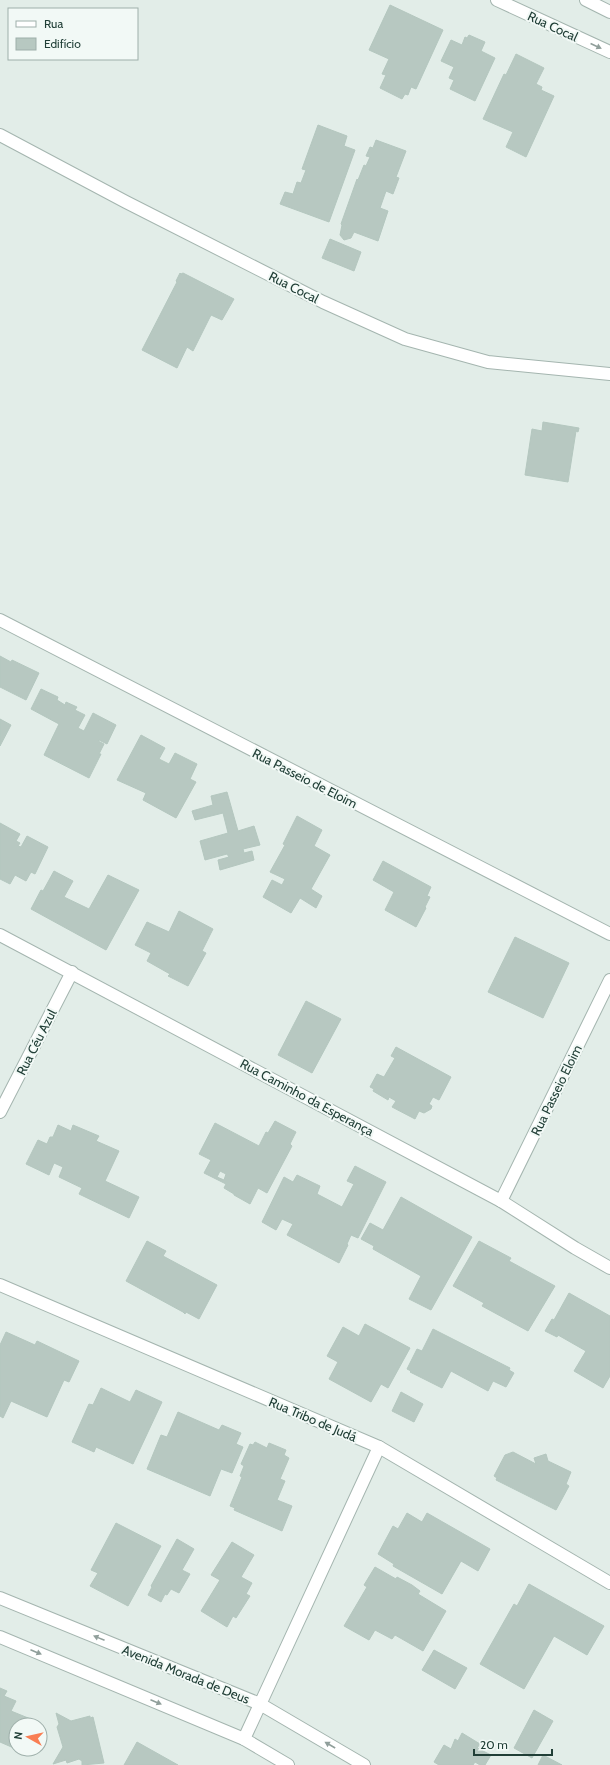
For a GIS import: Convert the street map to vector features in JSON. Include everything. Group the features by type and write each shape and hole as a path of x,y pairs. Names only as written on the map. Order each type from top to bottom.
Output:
{"street":[{"name":"Rua Cocal","path":"497,0 610,52"},
{"path":"586,0 608,7"},
{"name":"Rua Cocal","path":"0,135 126,202 323,302 405,339 488,362 610,374"},
{"name":"Rua Passeio de Eloim","path":"0,620 610,934"},
{"name":"Rua Caminho da Esperança","path":"0,935 502,1201 575,1248 610,1268"},
{"name":"Rua Céu Azul","path":"0,1112 72,972"},
{"name":"Rua Passeio Eloim","path":"502,1201 610,980"},
{"name":"Rua Tribo de Judá","path":"0,1285 379,1447 610,1583"},
{"path":"244,1739 379,1447"},
{"name":"Avenida Morada de Deus","path":"0,1598 260,1704 364,1765"},
{"path":"0,1637 244,1739 288,1765"}],"building":[{"path":"390,5 443,30 416,89 411,87 408,95 405,94 402,99 380,88 386,75 382,74 389,59 369,50"},
{"path":"469,35 485,42 481,51 495,58 475,101 450,89 454,80 449,78 454,67 441,61 451,40 462,45 465,37 467,38"},
{"path":"516,54 544,68 536,84 542,87 541,90 554,96 526,157 506,147 513,132 483,119 504,74 506,75"},
{"path":"318,125 347,136 344,146 355,150 329,222 280,204 285,192 293,194 297,182 301,183 306,170 302,169"},
{"path":"376,140 406,151 396,177 399,178 393,194 386,191 380,208 388,211 378,241 354,232 351,238 344,240 340,235 341,224 357,179 358,180 364,165 366,166 370,157 366,156 370,147 373,148"},
{"path":"330,239 361,252 354,271 322,258"},
{"path":"180,273 183,273 234,299 222,320 211,315 193,351 187,347 177,368 142,350 177,282 176,281"},
{"path":"543,422 579,428 578,432 576,431 568,482 525,475 532,429 542,431"},
{"path":"0,656 39,673 26,700 0,687"},
{"path":"41,689 58,697 57,700 65,705 66,702 77,707 75,710 85,715 78,728 84,731 93,713 116,725 107,744 99,740 98,741 104,744 99,754 101,754 89,778 44,755 59,724 31,709"},
{"path":"0,719 11,725 0,746"},
{"path":"141,735 165,748 159,759 169,764 175,753 197,764 190,779 196,782 176,818 143,800 146,793 117,780"},
{"path":"227,792 238,831 254,826 260,845 243,849 244,853 252,851 254,860 220,870 218,860 229,857 227,854 205,860 200,841 228,833 223,813 195,820 192,811 213,805 211,796"},
{"path":"297,816 322,830 314,846 330,855 311,889 322,896 316,908 300,898 291,913 263,897 272,880 282,885 285,879 270,872 285,845 283,844"},
{"path":"0,823 20,834 16,841 20,843 18,846 21,847 27,836 48,847 35,874 31,872 26,881 15,875 10,884 0,879"},
{"path":"383,861 431,887 427,896 430,897 425,907 426,908 416,927 385,910 394,892 373,880"},
{"path":"54,871 73,881 64,897 89,909 108,875 139,890 106,950 31,909 41,890 43,891"},
{"path":"179,911 213,929 202,951 206,953 188,986 168,976 170,974 147,961 151,953 135,945 147,922 169,932"},
{"path":"515,937 569,963 543,1018 488,992"},
{"path":"306,1001 341,1019 312,1073 278,1055"},
{"path":"396,1047 451,1077 439,1100 433,1097 429,1104 432,1106 431,1109 424,1113 419,1111 415,1119 392,1107 396,1101 389,1097 388,1100 373,1091 374,1089 370,1087 377,1074 384,1077 395,1058 391,1056"},
{"path":"275,1121 296,1132 290,1144 292,1146 267,1193 258,1188 250,1204 224,1188 226,1184 204,1173 211,1160 199,1154 215,1123 259,1146 266,1132 268,1133","holes":["220,1171 226,1174 224,1180 217,1177"]},
{"path":"58,1125 71,1131 73,1125 99,1136 96,1141 119,1151 105,1181 139,1197 129,1218 79,1194 82,1188 59,1177 63,1167 54,1163 49,1175 26,1164 38,1140 47,1144 50,1137 53,1137"},
{"path":"355,1166 386,1182 358,1238 351,1235 339,1263 287,1235 293,1224 282,1219 276,1230 262,1222 284,1177 293,1182 297,1175 320,1186 317,1194 342,1207 354,1184 347,1181"},
{"path":"401,1197 472,1237 431,1310 409,1299 421,1276 373,1249 374,1246 361,1239 370,1223 383,1230"},
{"path":"147,1241 166,1251 163,1256 217,1285 199,1319 186,1312 185,1314 126,1281"},
{"path":"479,1241 511,1258 509,1261 555,1286 528,1331 482,1306 484,1303 453,1286"},
{"path":"569,1293 610,1316 610,1376 603,1388 574,1371 586,1351 558,1335 557,1337 545,1331 552,1319 554,1320"},
{"path":"365,1324 410,1348 388,1388 381,1384 371,1402 329,1379 338,1362 327,1356 343,1327 359,1336"},
{"path":"433,1329 510,1368 509,1370 514,1373 506,1387 493,1381 488,1391 451,1371 442,1388 410,1372 411,1371 407,1369 417,1349 422,1351"},
{"path":"6,1332 35,1345 37,1341 79,1361 69,1382 64,1380 47,1417 11,1401 3,1418 0,1416 0,1345"},
{"path":"101,1388 130,1402 136,1390 162,1402 133,1464 96,1447 94,1452 72,1442 89,1404 93,1405"},
{"path":"401,1392 423,1404 414,1422 392,1411"},
{"path":"178,1412 219,1430 222,1425 241,1433 236,1444 243,1447 232,1473 221,1469 210,1496 147,1469 161,1435 167,1437"},
{"path":"255,1442 267,1448 269,1443 286,1450 284,1455 289,1458 280,1479 285,1481 277,1500 292,1506 282,1531 234,1510 235,1508 230,1506 242,1477 240,1476 244,1466 241,1464 250,1444 253,1445"},
{"path":"513,1452 536,1464 534,1458 546,1454 548,1461 571,1472 566,1484 569,1486 556,1510 496,1480 497,1478 494,1476 505,1455"},
{"path":"407,1513 422,1522 427,1513 490,1549 478,1571 461,1561 442,1594 393,1566 394,1564 378,1554 393,1526 398,1529"},
{"path":"116,1523 161,1546 128,1606 90,1586 98,1573 91,1570"},
{"path":"177,1539 194,1549 182,1570 190,1574 179,1593 171,1589 167,1595 165,1594 161,1602 148,1595 152,1587 151,1586"},
{"path":"232,1542 254,1555 241,1577 252,1583 246,1594 250,1596 236,1618 233,1616 227,1627 201,1611 220,1580 211,1575"},
{"path":"375,1567 396,1579 397,1577 412,1585 420,1591 418,1594 446,1611 423,1651 395,1635 392,1639 375,1630 369,1640 344,1626 367,1587 364,1585"},
{"path":"529,1584 604,1626 587,1655 554,1636 524,1689 480,1664 514,1604 517,1606"},
{"path":"434,1650 467,1668 455,1689 422,1670"},
{"path":"0,1688 7,1691 4,1696 16,1701 11,1711 26,1717 8,1717 8,1746 0,1742"},
{"path":"534,1710 553,1721 532,1758 514,1748"},
{"path":"56,1713 71,1721 90,1716 90,1718 93,1717 104,1763 82,1765 82,1761 79,1759 67,1763 66,1760 53,1764 63,1747 57,1727 59,1724"},
{"path":"462,1733 480,1744 477,1748 491,1755 485,1765 480,1765 475,1762 473,1765 439,1765 434,1762 444,1745 451,1749 455,1739 458,1741"},
{"path":"137,1742 178,1765 124,1765"},
{"path":"543,1755 562,1765 538,1765"}]}
